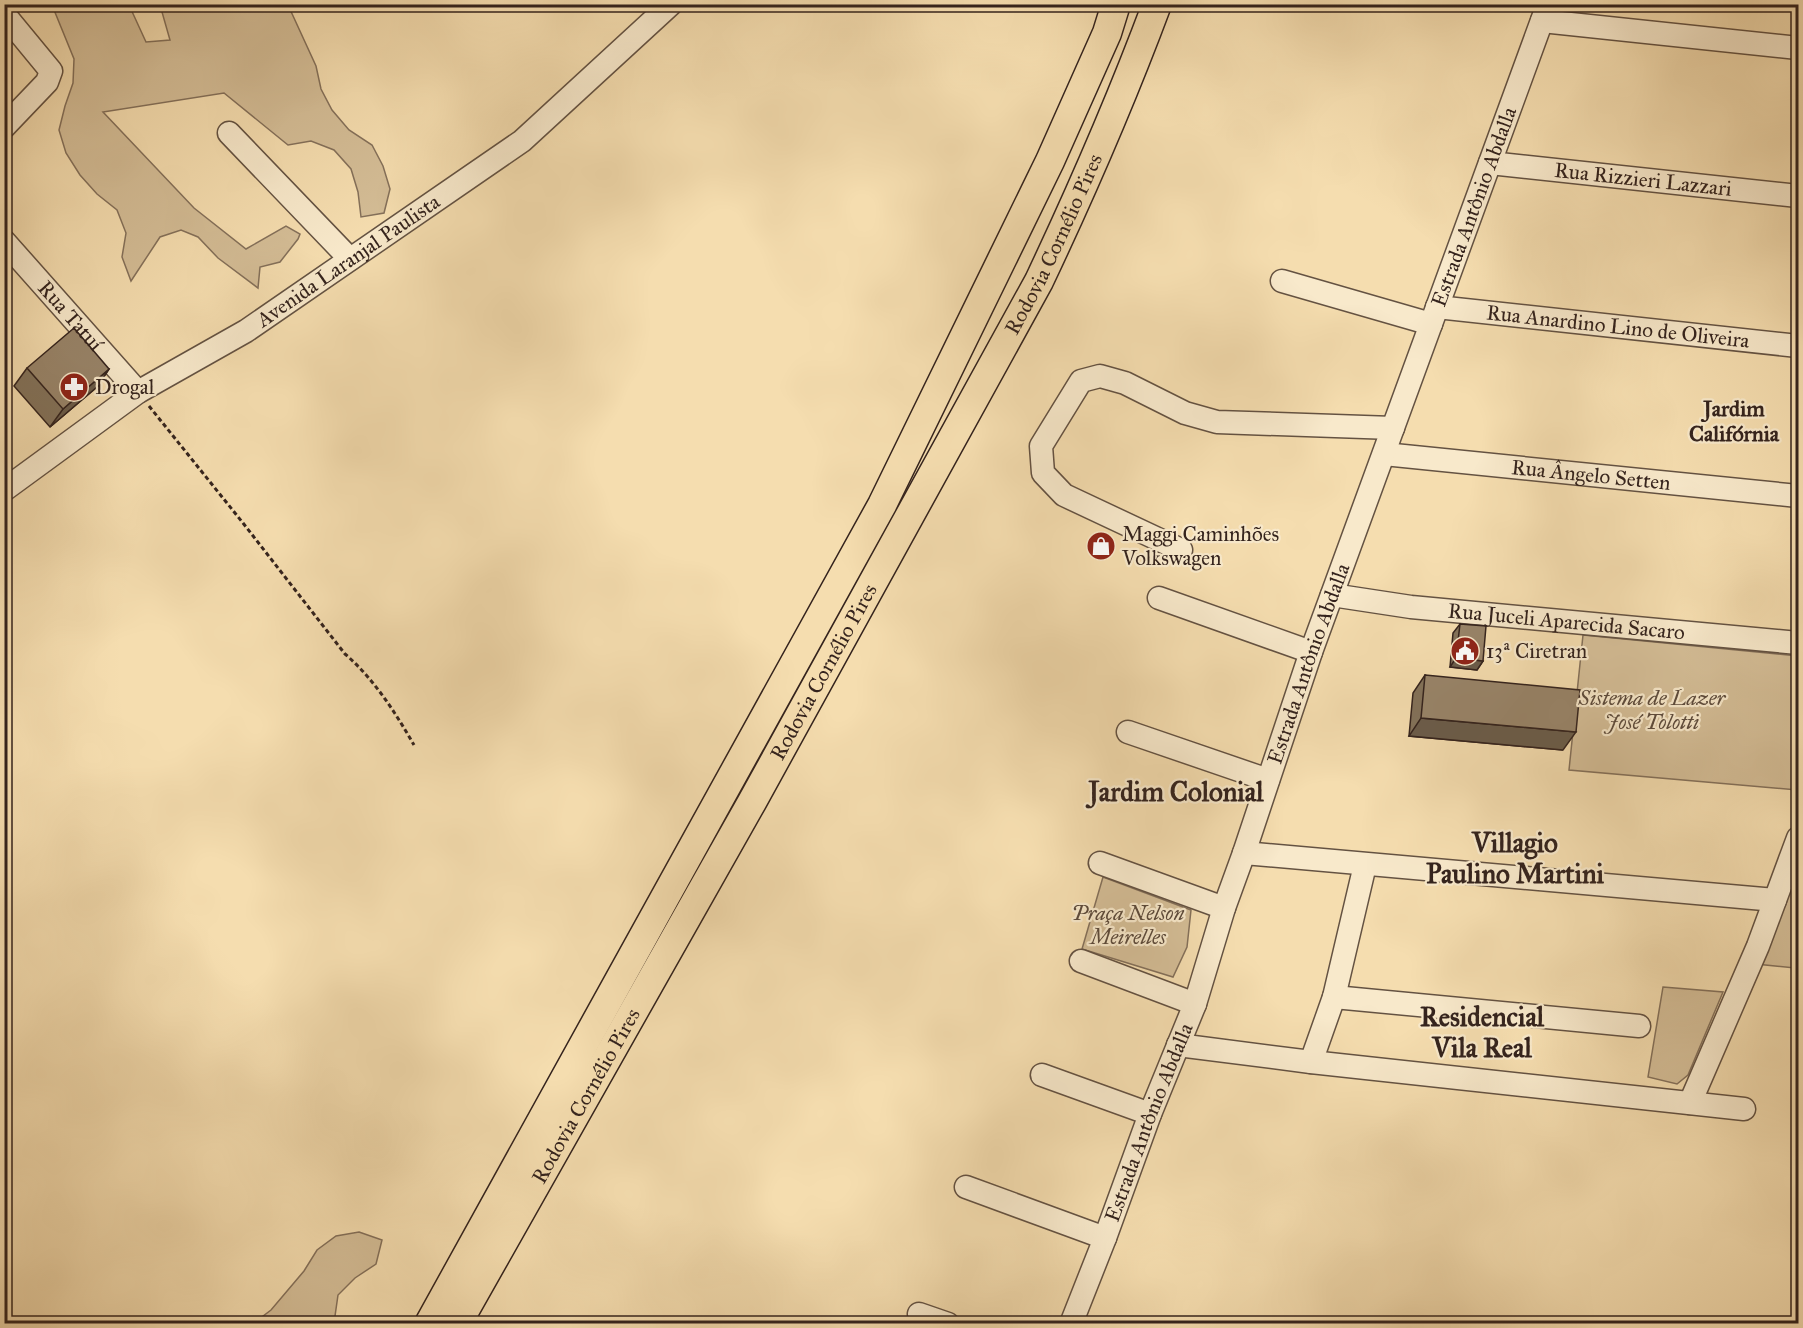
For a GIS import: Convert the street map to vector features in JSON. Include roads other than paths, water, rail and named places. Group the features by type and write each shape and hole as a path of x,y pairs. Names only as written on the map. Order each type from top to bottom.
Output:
{"main road":[{"name":"Rodovia Cornélio Pires","path":"429,1323 882,504 1050,162 1107,33 1116,4"},
{"name":"Rodovia Cornélio Pires","path":"457,1323 752,802 1039,281 1071,213 1157,4"}],"street":[{"name":"Avenida Laranjal Paulista","path":"7,483 138,392 246,331 522,141 671,4"},
{"path":"1545,13 1798,48"},
{"name":"Estrada Antônio Abdalla","path":"1071,1323 1105,1239 1150,1114 1195,1004 1224,908 1311,652 1545,13"},
{"path":"4,14 51,71 47,82 4,127"},
{"path":"229,133 350,259"},
{"name":"Rua Rizzieri Lazzari","path":"1490,163 1798,196"},
{"name":"Rua Tatuí","path":"4,241 138,392"},
{"name":"Rua Anardino Lino de Oliveira","path":"1282,281 1434,316 1798,346"},
{"path":"1180,550 1064,495 1042,473 1041,446 1081,381 1100,376 1125,383 1185,413 1217,422 1393,428"},
{"name":"Rua Ângelo Setten","path":"1384,454 1798,496"},
{"name":"Rua Juceli Aparecida Sacaro","path":"1332,595 1411,607 1798,643"},
{"path":"1159,598 1311,652"},
{"path":"1128,732 1268,780"},
{"path":"1690,1103 1749,968 1798,838"},
{"path":"1244,853 1775,900"},
{"path":"1100,863 1224,908"},
{"path":"1311,1062 1334,997 1365,865"},
{"path":"1081,961 1195,1004"},
{"path":"1334,997 1639,1026"},
{"path":"1178,1045 1311,1062 1744,1109"},
{"path":"1042,1075 1150,1114"},
{"path":"966,1187 1105,1239"},
{"path":"919,1314 948,1323"}],"place":[{"name":"Drogal","path":"74,387"},
{"name":"Maggi Caminhões Volkswagen","path":"1101,546"},
{"name":"13ª Ciretran","path":"1465,651"}],"district":[{"name":"Jardim Califórnia","path":"1734,420"},
{"name":"Jardim Colonial","path":"1176,792"},
{"name":"Villagio Paulino Martini","path":"1515,858"},
{"name":"Residencial Vila Real","path":"1482,1032"}],"park label":[{"name":"Sistema de Lazer José Tolotti","path":"1652,710"},
{"name":"Praça Nelson Meirelles","path":"1128,925"}]}
